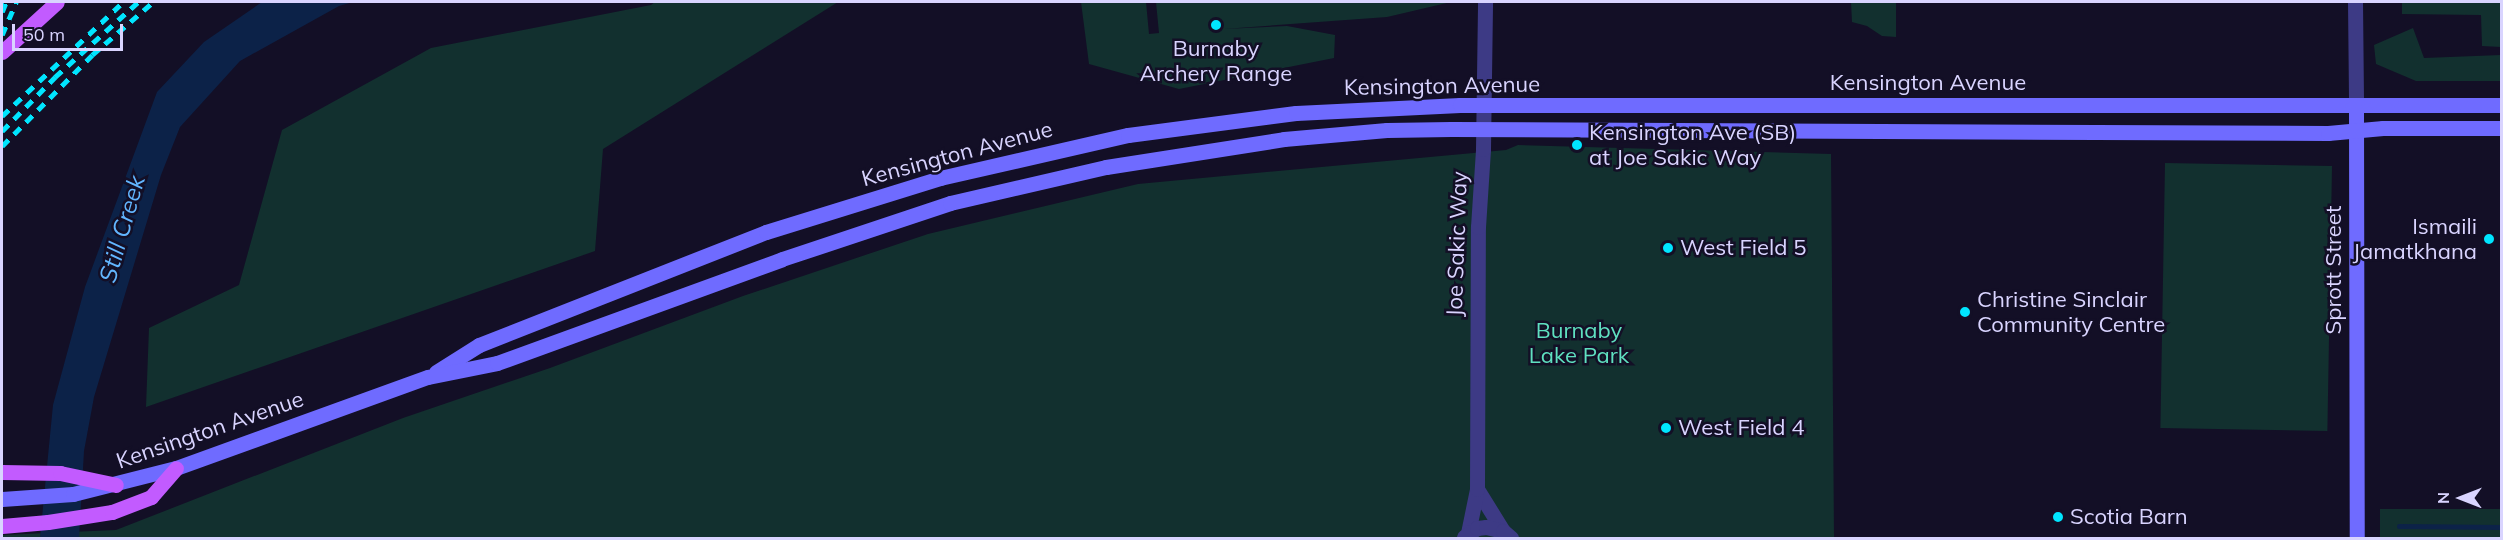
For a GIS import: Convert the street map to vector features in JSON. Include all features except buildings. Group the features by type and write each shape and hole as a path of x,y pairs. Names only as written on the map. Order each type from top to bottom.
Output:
{"main road":[{"path":"2,52 57,2"},
{"name":"Kensington Avenue","path":"428,377 479,345 766,232 940,178 1128,135 1274,116 1361,108 2502,105"},
{"name":"Sprott Street","path":"2356,106 2357,538"},
{"name":"Kensington Avenue","path":"2,500 64,496 116,485 176,468 428,377 497,363 782,259 950,203 1106,167 1284,139 1387,130 2316,133 2502,128"},
{"path":"2,526 48,522 112,512 151,497 176,468"},
{"path":"2,472 60,473 116,485"}],"street":[{"name":"Joe Sakic Way","path":"1466,536 1477,489 1478,227 1484,130 1485,2"},
{"name":"Sprott Street","path":"2355,2 2356,106"},
{"name":"Joe Sakic Way","path":"1477,489 1507,535"},
{"name":"Joe Sakic Way","path":"1466,536 1486,526 1507,535"}],"green space":[{"path":"655,2 838,2 603,149 595,251 146,407 149,328 239,285 282,130 431,48 651,5"},
{"path":"1081,2 1146,2 1149,34 1159,33 1156,2 1451,2 1387,17 1224,29 1287,26 1335,35 1334,58 1179,89 1089,64"},
{"path":"1851,2 1896,2 1896,37 1882,36 1867,26 1852,22"},
{"path":"2402,2 2501,2 2501,47 2482,46 2481,15 2402,14"},
{"path":"2413,28 2424,58 2501,55 2501,81 2416,81 2376,64 2374,45"},
{"name":"Burnaby Lake Park","path":"1518,145 1831,154 1834,538 2,538 2,535 116,530 403,418 550,368 743,296 928,234 1138,184 1506,150"},
{"path":"2165,163 2332,166 2327,431 2160,428"},
{"path":"2380,509 2501,509 2501,538 2380,538"}],"water":[{"name":"Still Creek","path":"262,2 353,2 339,6 240,61 180,127 161,175 94,397 84,451 79,538 40,538 53,405 85,287 157,92 204,42"}],"waterway":[{"path":"2399,526 2502,527"}],"railway":[{"path":"2,12 6,2"},
{"path":"2,35 16,2"},
{"path":"2,116 123,2"},
{"path":"2,131 55,77 138,2"},
{"path":"2,146 92,55 153,2"}],"place":[{"name":"Burnaby Archery Range","path":"1216,25"},
{"name":"Kensington Ave (SB) at Joe Sakic Way","path":"1577,145"},
{"name":"Ismaili Jamatkhana","path":"2489,239"},
{"name":"West Field 5","path":"1668,248"},
{"name":"Christine Sinclair Community Centre","path":"1965,312"},
{"name":"West Field 4","path":"1666,428"},
{"name":"Scotia Barn","path":"2058,517"}]}
